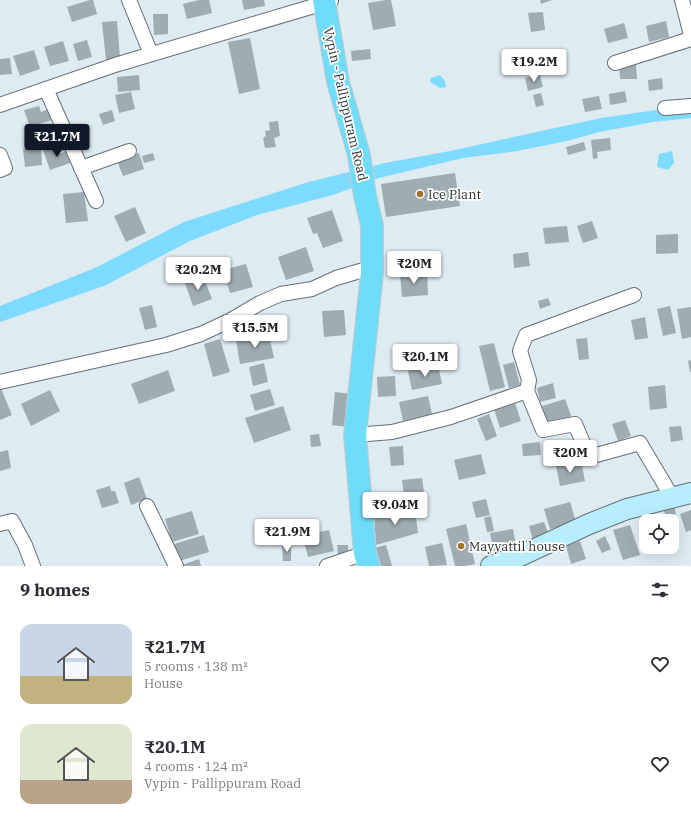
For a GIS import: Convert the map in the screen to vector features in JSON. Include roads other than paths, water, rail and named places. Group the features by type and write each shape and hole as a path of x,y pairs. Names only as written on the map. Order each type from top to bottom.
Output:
{"main road":[{"name":"Vypin - Pallippuram Road","path":"327,1 338,82 359,155 365,196 372,226 372,273 356,435 367,560"}],"street":[{"path":"129,0 151,54"},
{"path":"682,0 691,35"},
{"path":"0,105 114,65 327,1"},
{"path":"615,63 691,39"},
{"path":"46,89 96,201"},
{"path":"665,108 691,106"},
{"path":"81,168 129,151"},
{"path":"0,156 5,168 0,170"},
{"path":"0,382 166,345 201,334 231,320 260,303 281,294 312,289 336,278 360,271 372,273"},
{"path":"491,566 520,556 589,524 621,512 682,495 640,443 589,457 575,424 543,430 527,391 529,380 520,351 526,335 634,295"},
{"path":"356,435 392,432 451,417 527,391"},
{"path":"147,506 176,566"},
{"path":"0,524 12,521 25,545 33,566"},
{"path":"327,566 367,560"}],"water":[{"path":"440,75 445,81 446,87 440,88 430,82 431,78"},
{"path":"691,105 691,118 653,122 599,132 567,141 517,151 463,158 379,178 333,195 257,215 190,241 104,286 0,322 0,306 95,268 184,222 305,183 385,163 450,151 601,118"},
{"path":"672,151 674,163 668,170 657,167 659,154"}],"place":[{"name":"Ice Plant","path":"420,194"},
{"name":"Mayyattil house","path":"461,546"}]}
